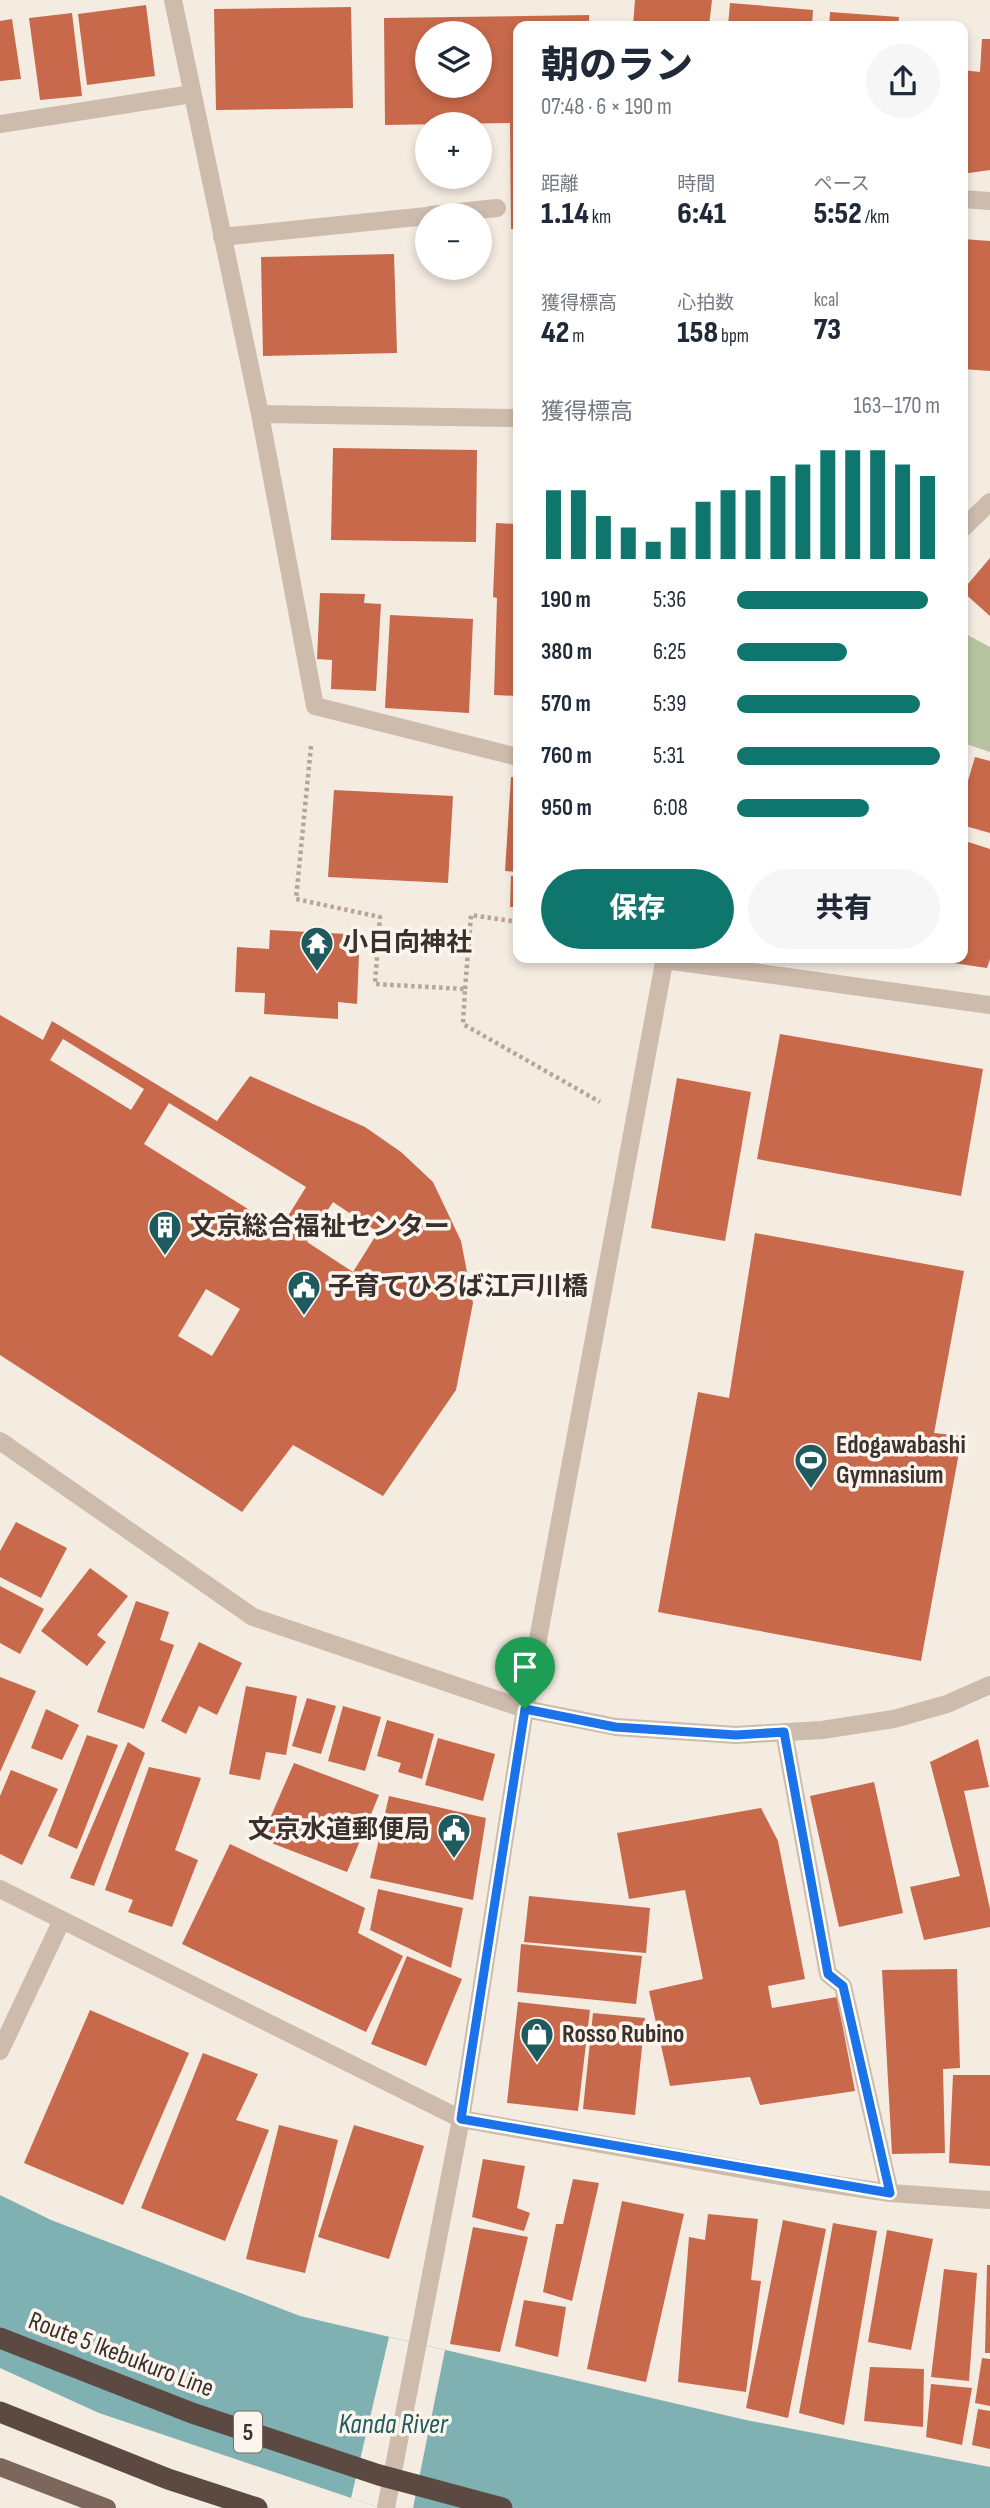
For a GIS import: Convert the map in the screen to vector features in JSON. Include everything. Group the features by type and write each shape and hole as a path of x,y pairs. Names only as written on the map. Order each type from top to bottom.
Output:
{"highway":[{"name":"Route 5 Ikebukuro Line","path":"0,2338 192,2413 379,2475 502,2508"},
{"path":"0,2412 168,2479 257,2508"}],"main road":[{"path":"0,2467 107,2508"}],"street":[{"path":"173,0 260,414 315,706 513,756"},
{"path":"0,124 192,94"},
{"path":"968,199 990,201"},
{"path":"492,209 497,208"},
{"path":"222,237 415,216"},
{"path":"260,414 513,418"},
{"path":"968,523 990,502"},
{"path":"386,2508 461,2119 525,1709 664,963"},
{"path":"694,963 990,1004"},
{"path":"0,1441 253,1617 525,1709 615,1727 736,1735 894,1719 947,1704 990,1685"},
{"path":"784,1732 828,1974 843,1986 890,2193"},
{"path":"0,1889 61,1922 461,2119 890,2193 990,2200"},
{"path":"0,2052 61,1922"}],"path":[{"path":"315,706 296,900 380,916 375,984 465,989"},
{"path":"513,921 471,915 463,1024 570,1086"}],"green space":[{"path":"968,635 990,647 990,752 968,745"}],"water":[{"name":"Kanda River","path":"0,2195 51,2220 300,2316 746,2420 990,2467 990,2508 381,2508 99,2413 0,2368"}],"pier":[{"path":"389,2337 445,2350 413,2508 381,2508 351,2498"}],"building":[{"path":"635,0 712,0 710,21 633,21"},
{"path":"730,3 813,10 812,21 728,21"},
{"path":"146,5 155,76 87,85 78,14"},
{"path":"351,7 353,108 216,110 214,9"},
{"path":"830,12 899,17 899,21 829,21"},
{"path":"72,13 82,96 40,100 29,18"},
{"path":"589,15 589,21 513,21 513,229 510,123 492,123 492,112 415,112 415,125 385,125 384,18"},
{"path":"12,19 21,79 0,81 0,21"},
{"path":"982,39 990,39 990,170 968,173 968,71 980,72"},
{"path":"968,239 990,241 990,371 968,369"},
{"path":"394,254 397,353 263,356 261,257"},
{"path":"333,448 477,450 476,542 331,540"},
{"path":"496,523 513,524 513,696 494,695 497,598 493,597"},
{"path":"990,558 990,616 968,596 968,584"},
{"path":"320,593 365,594 364,603 381,604 376,691 331,689 332,660 317,659"},
{"path":"390,615 473,619 469,713 385,708"},
{"path":"975,757 990,761 990,833 968,827 968,781"},
{"path":"511,777 513,872 505,871"},
{"path":"334,790 453,796 448,883 328,877"},
{"path":"968,842 990,849 990,959 987,968 953,963 968,963"},
{"path":"511,876 513,876 513,907 510,907"},
{"path":"270,930 348,934 347,953 359,954 357,1004 338,1002 338,1019 264,1014 265,993 235,992 237,947 269,949"},
{"name":"文京総合福祉センター","path":"0,1015 43,1040 52,1021 217,1121 250,1076 365,1127 401,1152 433,1182 461,1241 473,1303 456,1390 383,1496 293,1445 242,1512 0,1355","holes":["63,1039 144,1089 131,1110 50,1060","169,1103 306,1187 280,1229 144,1144","333,1202 378,1232 353,1272 307,1242","206,1289 240,1309 212,1356 178,1336"]},
{"path":"780,1034 983,1069 961,1196 757,1159"},
{"path":"677,1078 751,1092 725,1241 651,1228"},
{"path":"755,1233 964,1271 934,1433 962,1436 921,1661 658,1612 698,1392 729,1398"},
{"path":"16,1522 67,1548 41,1598 0,1577 0,1551"},
{"path":"90,1568 128,1596 97,1635 106,1642 87,1666 41,1631"},
{"path":"0,1586 44,1609 20,1654 0,1643"},
{"path":"136,1601 169,1612 160,1640 174,1645 144,1729 97,1712"},
{"path":"199,1642 242,1663 217,1715 199,1706 186,1734 161,1721"},
{"path":"0,1677 36,1691 0,1772"},
{"path":"246,1686 297,1696 286,1755 266,1752 260,1780 229,1774"},
{"path":"307,1698 336,1706 321,1754 292,1746"},
{"path":"343,1706 381,1717 365,1771 328,1761"},
{"path":"46,1709 79,1725 62,1760 31,1748"},
{"path":"387,1720 434,1734 422,1779 398,1772 401,1763 377,1756"},
{"path":"87,1735 118,1745 77,1849 48,1836"},
{"path":"438,1738 495,1754 483,1801 425,1785"},
{"path":"978,1739 989,1787 964,1791 990,1909 990,1927 924,1940 910,1887 960,1876 930,1762"},
{"path":"128,1742 145,1753 94,1886 70,1878"},
{"path":"294,1763 379,1795 347,1872 261,1839"},
{"path":"149,1767 201,1778 175,1850 198,1860 172,1927 128,1912 133,1900 105,1890"},
{"path":"11,1770 58,1789 22,1865 0,1854 0,1796"},
{"path":"874,1782 903,1913 839,1927 810,1796"},
{"path":"389,1796 486,1818 473,1900 370,1878"},
{"path":"761,1808 778,1841 805,1979 768,1986 772,2008 837,1997 855,2091 760,2105 750,2077 670,2086 649,1991 703,1979 685,1890 629,1899 617,1833"},
{"path":"230,1844 365,1908 358,1933 403,1956 366,2032 182,1944"},
{"path":"378,1889 463,1908 451,1968 370,1930"},
{"path":"529,1896 650,1908 646,1953 524,1942"},
{"path":"521,1944 642,1956 636,2004 517,1992"},
{"path":"407,1956 462,1979 426,2066 371,2044"},
{"path":"957,1969 960,2068 943,2069 945,2153 892,2154 882,1970"},
{"path":"518,2002 590,2010 578,2111 507,2103"},
{"path":"90,2010 189,2053 123,2205 24,2163"},
{"path":"593,2013 645,2018 635,2115 583,2109"},
{"path":"203,2053 258,2074 236,2120 269,2130 225,2241 141,2208"},
{"path":"953,2075 990,2075 990,2166 949,2163"},
{"path":"279,2125 338,2140 305,2273 246,2259"},
{"path":"354,2125 424,2146 389,2259 318,2237"},
{"path":"483,2159 525,2166 517,2208 530,2213 524,2231 472,2217"},
{"path":"573,2179 599,2183 572,2301 543,2292 556,2224 563,2224"},
{"path":"622,2201 684,2214 646,2382 587,2369"},
{"path":"708,2214 758,2219 751,2280 761,2281 746,2392 678,2382 689,2237 705,2240"},
{"path":"783,2220 826,2229 788,2418 746,2408"},
{"path":"833,2223 877,2231 844,2425 799,2413"},
{"path":"473,2227 528,2237 500,2352 450,2344"},
{"path":"887,2230 933,2239 911,2350 868,2342"},
{"path":"987,2265 990,2265 990,2353 985,2353"},
{"path":"944,2269 977,2273 969,2381 931,2377"},
{"path":"524,2300 566,2307 558,2357 515,2346"},
{"path":"982,2358 990,2359 990,2406 975,2403"},
{"path":"870,2367 924,2369 923,2427 864,2421"},
{"path":"931,2384 972,2388 962,2445 926,2437"},
{"path":"978,2409 990,2411 990,2449 972,2445"}],"place":[{"name":"小日向神社","path":"317,973"},
{"name":"文京総合福祉センター","path":"165,1257"},
{"name":"子育てひろば江戸川橋","path":"304,1317"},
{"name":"Edogawabashi Gymnasium","path":"811,1490"},
{"name":"文京水道郵便局","path":"454,1860"},
{"name":"Rosso Rubino","path":"537,2064"}],"route":[{"path":"525,1709 615,1727 736,1735 784,1732 828,1974 843,1986 890,2193 461,2119 525,1709"}]}
